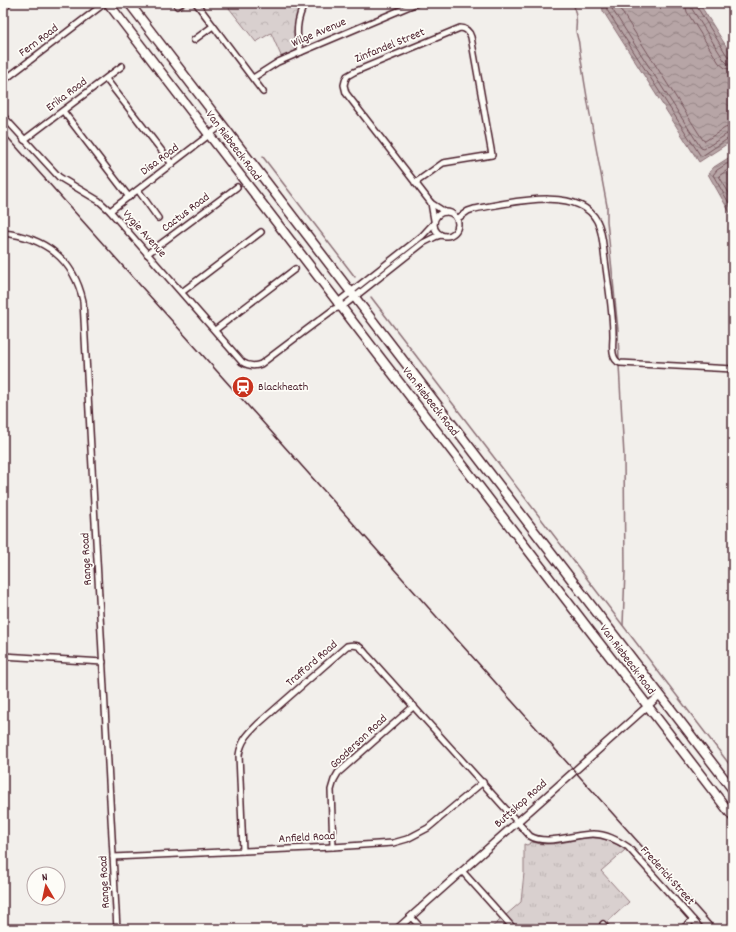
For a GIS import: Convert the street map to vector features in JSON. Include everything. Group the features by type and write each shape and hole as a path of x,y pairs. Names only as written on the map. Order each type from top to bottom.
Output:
{"main road":[{"name":"Van Riebeeck Road","path":"107,3 733,817"},
{"name":"Van Riebeeck Road","path":"129,3 733,790"}],"street":[{"path":"3,8 9,3"},
{"name":"Fern Road","path":"3,81 107,3"},
{"path":"196,3 263,92"},
{"path":"301,52 297,37 297,28 305,3"},
{"name":"Wilge Avenue","path":"253,78 278,62 417,3"},
{"path":"194,40 213,26"},
{"name":"Zinfandel Street","path":"415,183 443,163 492,155 470,32 466,28 460,28 354,72 347,76 344,85 346,93 415,183 431,203 445,212"},
{"name":"Erika Road","path":"24,140 122,66"},
{"path":"106,79 172,164"},
{"path":"63,111 129,196"},
{"name":"Vygie Avenue","path":"3,116 59,177 99,201 110,211 215,330 245,363 250,366 255,366 264,362 339,305"},
{"name":"Disa Road","path":"110,211 222,125"},
{"name":"Cactus Road","path":"148,254 237,187"},
{"path":"138,190 158,218"},
{"path":"457,219 468,211 474,209 546,198 568,201 585,208 592,213 597,221 600,232 610,293 613,355 618,363 733,368"},
{"name":"Zinfandel Street","path":"431,203 434,221"},
{"path":"339,305 352,294 422,236 438,214 445,212 452,214 457,219 458,225 454,233 449,236 441,235 423,243 352,294"},
{"path":"434,221 436,230 441,235"},
{"path":"182,292 261,232"},
{"name":"Range Road","path":"3,233 26,237 40,242 52,250 71,271 81,294 88,396 117,929"},
{"path":"215,330 295,269"},
{"name":"Trafford Road","path":"243,852 239,755 246,736 347,646 358,646 414,706 530,836 540,839 552,839 591,834 614,839"},
{"path":"3,656 102,662"},
{"name":"Buttskop Road","path":"397,929 660,695"},
{"name":"Gooderson Road","path":"333,847 330,790 338,773 414,706"},
{"name":"Anfield Road","path":"113,857 243,852 384,844 407,839 428,828 482,782"},
{"name":"Frederick Street","path":"614,839 628,847 701,929"},
{"path":"462,871 514,929"},
{"path":"411,917 422,929"},
{"path":"682,929 693,920"},
{"path":"603,924 607,929"}],"green space":[{"path":"225,3 303,3 295,33 295,51 282,58 271,33 256,42"},
{"path":"587,838 608,840 625,850 601,871 629,902 604,925 605,929 490,929 521,902 524,873 524,844 527,845 532,842 539,844 553,844"}],"water":[{"path":"602,3 699,3 733,57 733,140 699,162 603,11"},
{"path":"733,155 733,218 708,174 714,167"}],"waterway":[{"path":"575,3 576,32 607,206 607,221 618,330 619,361"},
{"path":"263,157 355,277"},
{"path":"371,297 733,769"},
{"path":"619,365 624,456 625,571 623,625"}],"railway":[{"path":"3,132 716,929"}],"place":[{"name":"Blackheath","path":"243,387"}]}
